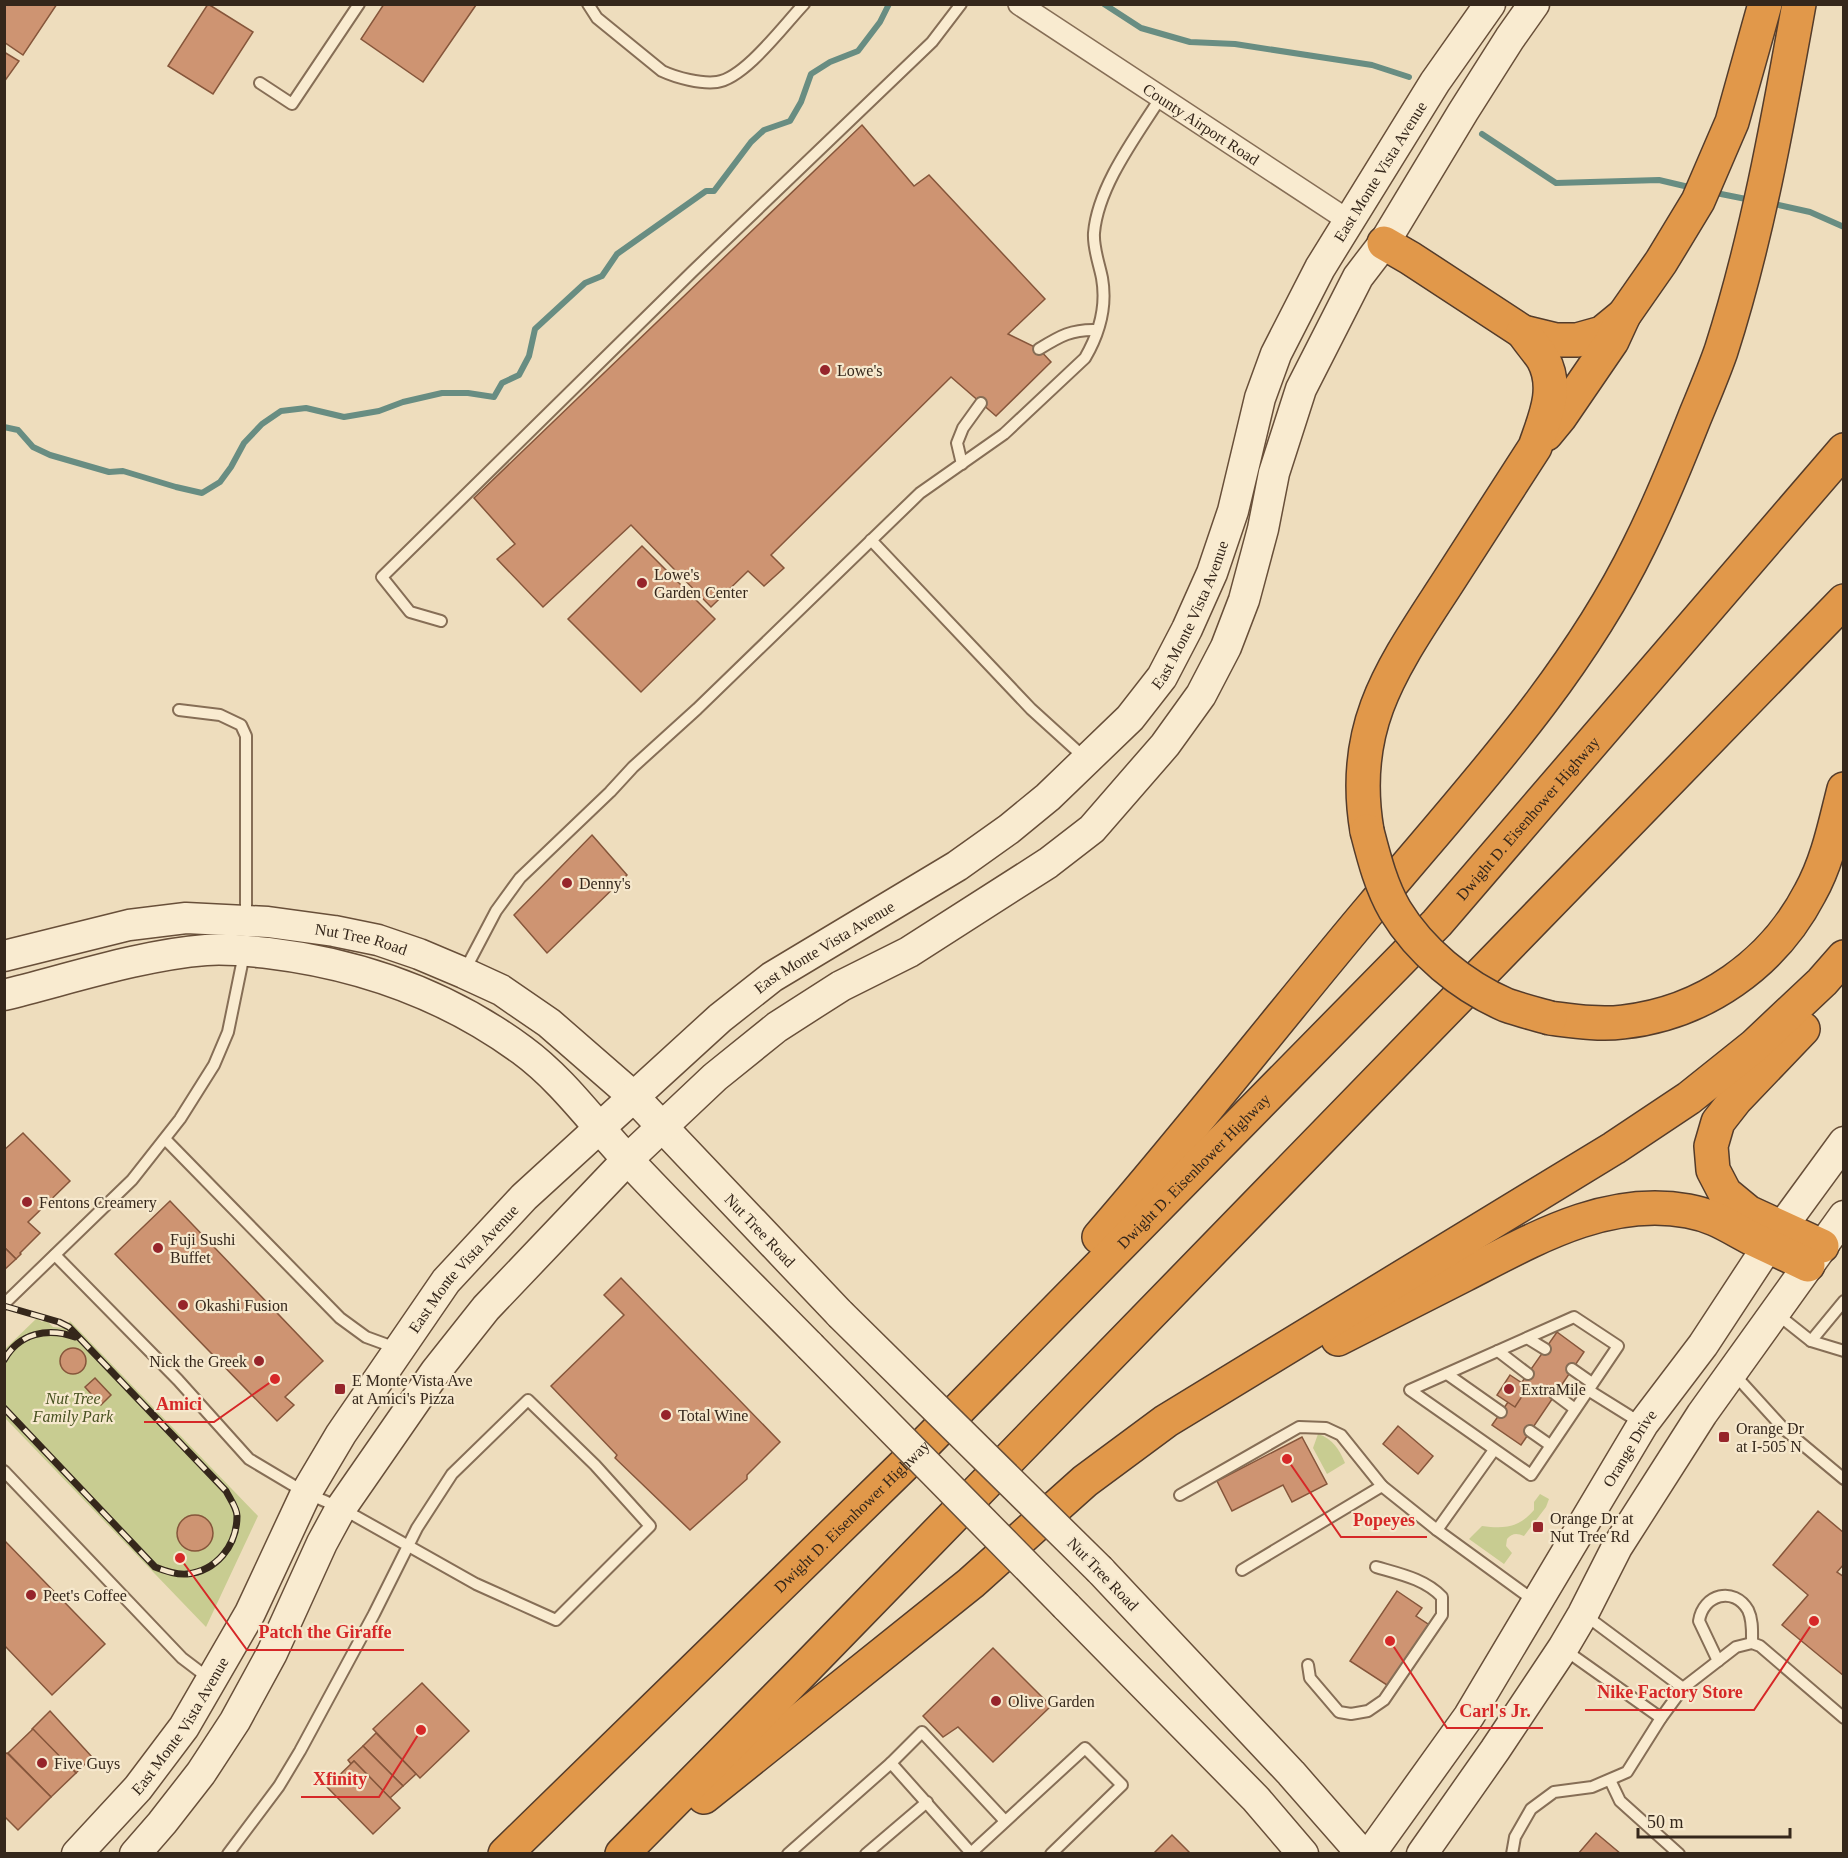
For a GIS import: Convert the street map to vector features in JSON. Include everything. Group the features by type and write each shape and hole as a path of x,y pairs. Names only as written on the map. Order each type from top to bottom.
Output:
{"highway":[{"path":"1765,4 1732,122 1702,191 1682,228 1624,315 1612,341 1560,417 1535,447 1390,674 1367,737 1362,766 1362,802 1367,831 1384,885 1395,909 1414,936 1443,965 1470,987 1507,1005 1551,1018 1587,1023 1632,1020 1695,1003 1734,980 1765,956 1790,927 1811,891 1828,850 1844,789"},
{"path":"905,1464 1166,1160 1291,1003 1496,759 1564,674 1598,622 1639,548 1720,354 1745,270 1779,116 1799,4"},
{"path":"1384,243 1523,332 1556,340 1576,340 1602,333 1624,315"},
{"path":"1523,332 1543,360 1551,381 1549,406 1535,447"},
{"name":"Dwight D. Eisenhower Highway","path":"505,1854 905,1464 1437,923 1844,450"},
{"path":"622,1854 1844,601"},
{"path":"631,1854 971,1583 1085,1480 1166,1421 1614,1148 1689,1098 1754,1046 1822,982 1844,957"},
{"path":"1775,1237 1725,1193 1713,1170 1711,1146 1718,1122 1736,1099 1844,986"},
{"path":"1166,1421 1199,1410 1522,1245 1568,1224 1586,1219 1628,1210 1662,1208 1688,1211 1775,1237 1830,1240"}],"main road":[{"name":"East Monte Vista Avenue","path":"77,1854 138,1788 184,1727 250,1613 306,1493 341,1434 446,1281 524,1197 720,1018 772,977 957,866 1010,830 1048,797 1130,718 1156,685 1188,629 1212,573 1233,512 1260,398 1276,354 1320,268 1435,82 1490,4"},
{"path":"135,1854 201,1773 235,1721 272,1653 322,1543 341,1508 436,1371 486,1308 627,1160 715,1077 777,1027 841,986 909,952 1048,863 1092,830 1165,745 1201,695 1226,648 1244,600 1263,529 1274,473 1302,389 1358,277 1384,243 1463,112 1534,4"},
{"name":"County Airport Road","path":"1349,221 1384,243"},
{"name":"Nut Tree Road","path":"4,956 129,925 186,918 305,958 375,975 453,1009 487,1027 546,1069 627,1160 1256,1799 1303,1854"},
{"name":"Nut Tree Road","path":"4,995 163,956 207,950 245,936 334,931 378,940 419,954 501,990 549,1023 634,1097 662,1125 840,1314 1100,1570 1291,1773 1362,1854"},
{"name":"Orange Drive","path":"1370,1854 1469,1716 1643,1424 1703,1345 1775,1237 1844,1142"},
{"path":"1422,1854 1563,1648 1617,1547 1702,1414 1830,1240"}],"street":[{"name":"County Airport Road","path":"1019,4 1349,221"}],"lane":[{"path":"260,83 292,104 359,4"},
{"path":"588,4 597,18 662,71 672,75 717,82 742,71 804,4"},
{"path":"441,621 410,612 381,577 693,271 932,42 962,4"},
{"path":"464,973 496,911 520,878 920,493 1004,435 1085,358 1094,342 1103,306 1102,280 1095,250 1094,232 1101,203 1114,172 1161,97"},
{"path":"1039,350 1060,336 1079,329 1097,330"},
{"path":"962,464 957,443 963,428 981,403"},
{"path":"871,540 1031,709 1086,759"},
{"path":"4,1304 132,1180 180,1119 214,1065 228,1032 245,936 246,736 242,725 220,715 179,710"},
{"path":"165,1139 340,1318 366,1337 399,1349"},
{"path":"55,1255 178,1380 249,1459 306,1493 341,1508 409,1546 476,1584 556,1620 650,1526 602,1471 528,1400 452,1474 417,1528 409,1546 338,1683 300,1751 279,1786 228,1854"},
{"path":"1811,1341 1844,1301"},
{"path":"1775,1312 1811,1341 1844,1351"},
{"path":"1574,1317 1618,1346 1531,1475 1410,1390 1498,1351 1574,1317"},
{"path":"1527,1338 1545,1349"},
{"path":"1498,1351 1528,1374"},
{"path":"1572,1369 1590,1386 1643,1424"},
{"path":"1732,1372 1784,1429 1844,1479"},
{"path":"1447,1374 1501,1412"},
{"path":"1555,1395 1575,1409"},
{"path":"1180,1495 1299,1427 1326,1428 1341,1435 1382,1486 1437,1530 1537,1602"},
{"path":"1530,1431 1551,1445"},
{"path":"1437,1530 1494,1450"},
{"path":"4,1471 182,1658 212,1681"},
{"path":"1242,1570 1382,1486"},
{"path":"1308,1665 1310,1678 1339,1712 1351,1714 1368,1711 1384,1700 1442,1615 1442,1597 1433,1587 1376,1567"},
{"path":"1718,1661 1699,1621 1703,1607 1716,1597 1734,1598 1746,1607 1750,1615 1752,1643"},
{"path":"1583,1614 1683,1689"},
{"path":"1512,1854 1515,1837 1531,1809 1554,1792 1592,1787 1627,1772 1661,1718 1683,1689 1736,1647 1752,1643 1760,1646 1844,1718"},
{"path":"1563,1648 1661,1718"},
{"path":"788,1854 891,1763 922,1732 1005,1821"},
{"path":"891,1763 972,1853 1085,1748 1122,1785 1051,1854"},
{"path":"1610,1780 1620,1801 1679,1854"},
{"path":"866,1854 927,1802"}],"green space":[{"name":"Nut Tree Family Park","path":"37,1318 42,1322 45,1319 53,1327 64,1328 70,1321 258,1516 206,1627 5,1418 5,1349"},
{"path":"1318,1434 1335,1445 1345,1463 1327,1474 1313,1448"},
{"path":"1540,1494 1549,1499 1546,1507 1524,1536 1515,1534 1507,1539 1506,1546 1512,1553 1504,1564 1469,1539 1482,1526 1504,1527 1523,1521 1534,1510 1534,1502"}],"building":[{"path":"4,4 57,4 23,55 4,42"},
{"path":"208,4 253,32 213,94 168,66"},
{"path":"384,4 476,5 423,82 361,39"},
{"path":"4,52 19,61 4,82"},
{"name":"Lowe's","path":"862,125 914,186 929,175 1045,299 1008,334 1039,349 1051,362 996,416 951,377 771,555 784,568 764,586 748,571 711,607 631,525 543,607 497,559 515,544 474,498"},
{"name":"Lowe's Garden Center","path":"642,546 715,619 641,692 568,619"},
{"path":"592,835 627,875 547,953 514,915"},
{"name":"Fentons Creamery","path":"23,1133 70,1181 28,1222 40,1233 16,1259 4,1247 4,1150"},
{"path":"170,1201 323,1361 285,1397 294,1405 277,1421 115,1254"},
{"path":"4,1247 16,1259 4,1270"},
{"name":"Total Wine","path":"621,1278 780,1442 747,1475 747,1479 690,1530 615,1458 617,1455 551,1386 624,1315 604,1295"},
{"path":"1557,1332 1584,1352 1521,1445 1492,1425"},
{"path":"73,1348 82,1352 86,1361 82,1370 73,1374 64,1370 60,1361 64,1352"},
{"path":"1510,1375 1528,1387 1515,1407 1497,1395"},
{"path":"95,1378 111,1395 101,1405 85,1387"},
{"path":"1398,1426 1433,1456 1418,1474 1383,1444"},
{"path":"1302,1437 1327,1484 1292,1502 1283,1485 1232,1511 1217,1481"},
{"path":"1818,1511 1844,1533 1844,1564 1837,1572 1844,1577 1844,1676 1782,1625 1808,1595 1773,1565"},
{"path":"195,1515 208,1520 213,1533 208,1546 195,1551 182,1546 177,1533 182,1520"},
{"name":"Peet's Coffee","path":"4,1540 105,1644 52,1695 4,1645"},
{"path":"1397,1591 1422,1608 1416,1616 1431,1626 1390,1687 1350,1661"},
{"path":"993,1648 1051,1706 993,1762 958,1727 943,1737 923,1716"},
{"path":"422,1683 469,1731 420,1778 373,1729"},
{"path":"50,1711 92,1757 76,1773 32,1729"},
{"name":"Five Guys","path":"33,1729 76,1773 51,1797 8,1753"},
{"path":"376,1733 416,1774 403,1786 363,1746"},
{"path":"363,1746 403,1786 390,1798 354,1761 351,1764 348,1760"},
{"path":"7,1753 51,1797 18,1830 4,1816 4,1755"},
{"path":"354,1761 400,1808 373,1834 327,1787"},
{"path":"1596,1833 1621,1854 1578,1854"},
{"path":"1172,1835 1191,1854 1153,1854"}],"waterway":[{"path":"4,427 18,430 33,447 50,455 109,472 123,471 202,493 220,482 244,443 262,424 281,411 306,408 344,417 379,411 403,402 442,393 468,393 494,397 502,383 519,375 529,356 535,329 585,283 602,276 617,254 706,191 714,191 751,142 764,130 790,121 801,102 811,74 830,62 858,51 880,22 889,4"},
{"path":"1104,4 1141,28 1190,42 1235,44 1372,65 1409,77"},
{"path":"1482,134 1556,183 1659,180 1693,188"},
{"path":"1711,192 1751,200"},
{"path":"1770,203 1810,212 1844,227"}],"railway":[{"path":"4,1306 69,1327 226,1491 237,1513 236,1527 229,1547 216,1562 197,1572 179,1574 155,1567 4,1408"},
{"path":"4,1360 18,1344 35,1335 55,1333 75,1337"}],"place":[{"name":"Lowe's","path":"825,370"},
{"name":"Lowe's Garden Center","path":"642,583"},
{"name":"Denny's","path":"567,883"},
{"name":"Fentons Creamery","path":"27,1202"},
{"name":"Fuji Sushi Buffet","path":"158,1248"},
{"name":"Okashi Fusion","path":"183,1305"},
{"name":"Nick the Greek","path":"259,1361"},
{"name":"Amici","path":"275,1379"},
{"name":"E Monte Vista Ave at Amici's Pizza","path":"340,1389"},
{"name":"ExtraMile","path":"1509,1389"},
{"name":"Total Wine","path":"666,1415"},
{"name":"Orange Dr at I-505 N","path":"1724,1437"},
{"name":"Popeyes","path":"1287,1459"},
{"name":"Orange Dr at Nut Tree Rd","path":"1538,1527"},
{"name":"Patch the Giraffe","path":"180,1558"},
{"name":"Peet's Coffee","path":"31,1595"},
{"name":"Nike Factory Store","path":"1814,1621"},
{"name":"Carl's Jr.","path":"1390,1641"},
{"name":"Olive Garden","path":"996,1701"},
{"name":"Xfinity","path":"421,1730"},
{"name":"Five Guys","path":"42,1763"}]}
